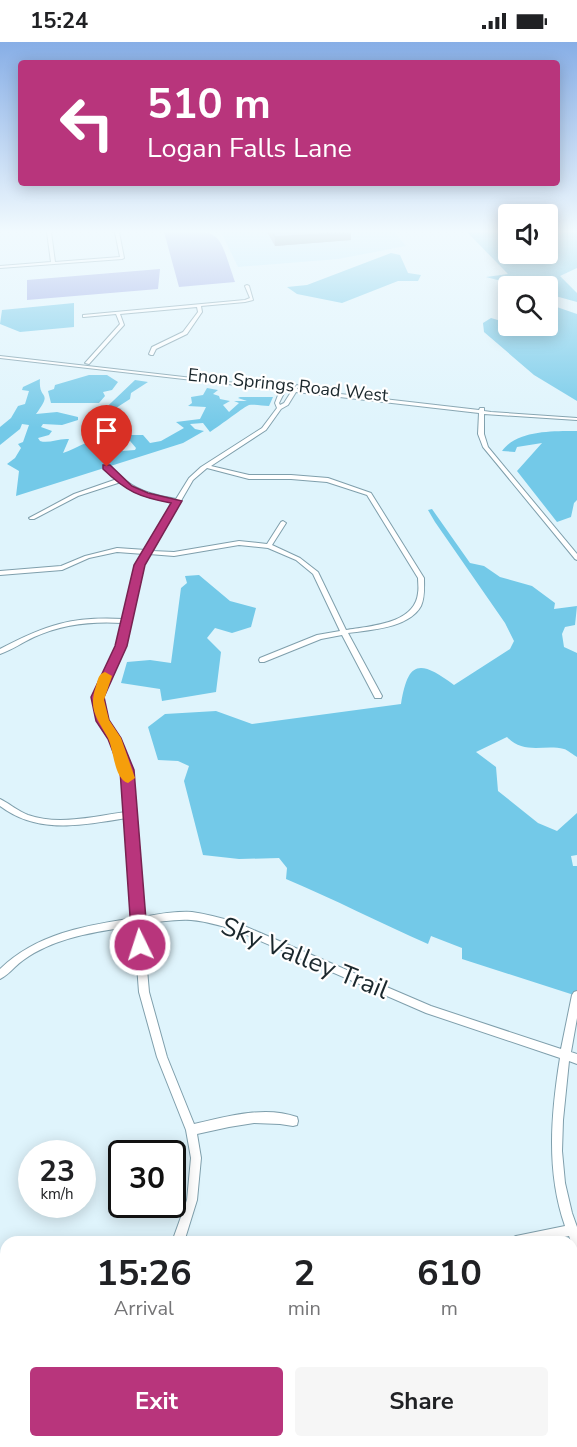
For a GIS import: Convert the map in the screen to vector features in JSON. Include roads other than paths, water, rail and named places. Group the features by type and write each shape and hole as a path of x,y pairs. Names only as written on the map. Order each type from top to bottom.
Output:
{"street":[{"path":"84,315 199,305 251,298"},
{"path":"151,354 154,348 185,333 200,312 199,305"},
{"path":"87,363 122,324 118,313"},
{"path":"0,355 482,410 577,414"},
{"name":"Enon Springs Road West","path":"0,355 284,387"},
{"path":"279,408 277,403 284,387"},
{"path":"180,1236 194,1184 196,1158 191,1130 162,1057 144,992 127,770 114,738 103,721 97,697 120,648 136,578 146,553 177,501 195,474 264,429 279,408 286,404 295,388"},
{"path":"482,410 491,413 577,419"},
{"path":"482,410 481,434 486,447 577,558"},
{"path":"206,466 249,477 322,479 369,494 421,578 423,592 419,608 400,621 319,637 262,660"},
{"path":"107,467 129,488 146,496 177,501"},
{"path":"32,518 76,495 121,480"},
{"path":"269,546 283,523"},
{"path":"0,573 62,568 87,557 117,550 174,554 238,543 269,546 298,559 316,573 378,696"},
{"path":"0,652 57,624 89,620 128,621"},
{"path":"0,802 11,813 35,821 79,822 130,814"},
{"name":"Sky Valley Trail","path":"1,973 23,954 44,943 70,934 139,921 189,916 235,926 429,1010 577,1059"},
{"path":"574,1236 558,1168 556,1119 564,1056 577,994"},
{"path":"191,1130 229,1121 270,1116 293,1121"},
{"path":"544,1236 571,1230"}]}
